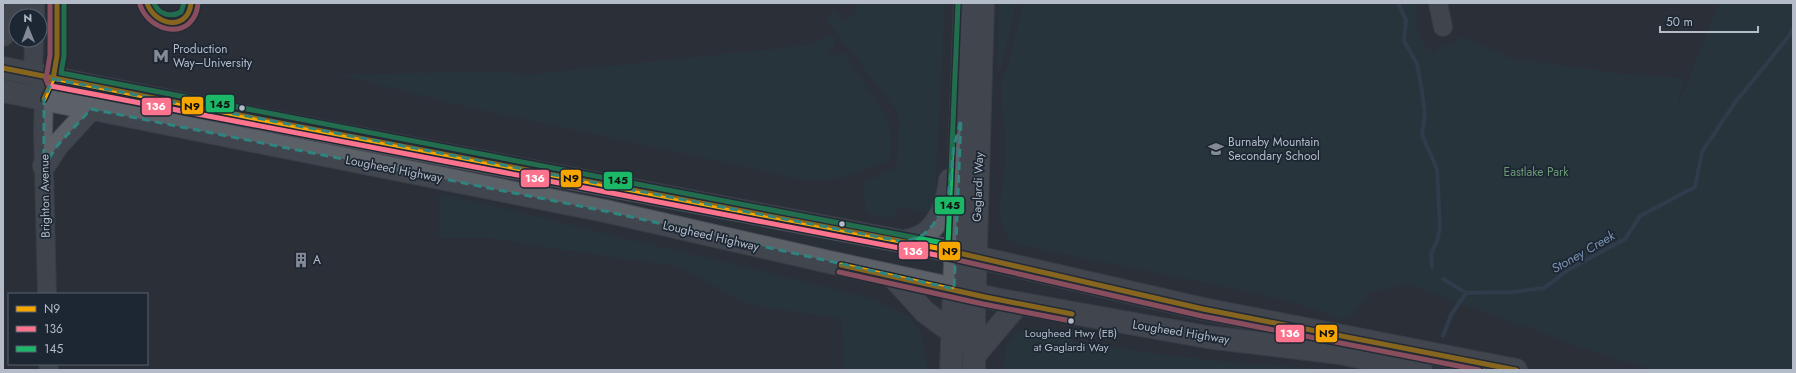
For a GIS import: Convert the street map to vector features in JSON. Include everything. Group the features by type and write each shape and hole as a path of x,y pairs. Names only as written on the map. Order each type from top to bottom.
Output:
{"main road":[{"path":"3,35 18,3"},
{"name":"Gaglardi Way","path":"965,3 955,252 964,291 974,363"},
{"name":"Gaglardi Way","path":"951,370 952,332 976,257 983,3"},
{"name":"Lougheed Highway","path":"3,68 259,120 955,252 1203,309 1342,345 1400,356 1516,370"},
{"name":"Lougheed Highway","path":"3,91 605,211 1018,304 1207,337 1342,345"},
{"path":"44,166 57,146 91,109"},
{"path":"905,242 923,235 933,226 948,198 954,146 961,120"},
{"path":"892,276 925,312 952,332"},
{"path":"974,363 1018,304"},
{"name":"Lougheed Highway","path":"1400,356 1421,370"}],"street":[{"path":"43,76 57,56 57,3"},
{"path":"1438,3 1443,27"},
{"path":"36,48 43,76"},
{"name":"Brighton Avenue","path":"43,76 47,293"}],"highlighted area":[{"path":"53,79 905,242 923,235 933,225 948,198 954,146 961,120 954,289 605,211 91,109 57,146 44,166 44,99"}],"green space":[{"path":"859,3 945,3 935,193 931,209 927,212 901,207 893,217 883,217 866,210 863,183 896,168 899,119 895,108 827,20 834,11 845,23 854,14"},
{"path":"999,3 1016,3 1002,65 997,74"},
{"name":"Eastlake Park","path":"1023,3 1419,3 1416,26 1419,38 1436,54 1438,46 1445,47 1454,44 1460,36 1513,59 1615,73 1685,79 1676,107 1679,103 1719,3 1793,3 1793,370 1654,370 1595,352 1408,284 1371,292 1352,315 1344,320 1297,303 1256,293 1017,244 1007,237 999,214 1005,167 1005,126 1001,102 1002,78 1008,67"},
{"path":"831,36 836,44 826,53 831,59 843,52 887,117 891,150 889,159 883,163 848,175 811,181 455,104 341,75 505,71 526,75 810,45"},
{"path":"440,193 869,298 909,317 920,332 928,370 844,370 842,319 748,304 680,267 489,238 439,238"},
{"path":"1046,328 1071,340 1124,349 1206,360 1330,370 1004,370 1006,345 1017,331"}],"waterway":[{"path":"1398,3 1406,20 1404,41 1417,64 1421,85 1425,113 1422,135 1437,169 1440,227 1437,241 1431,254 1432,267"},
{"name":"Stoney Creek","path":"1443,336 1451,315 1466,293 1512,292 1544,288 1568,270 1625,239 1640,216 1695,187 1702,152 1734,104 1789,36 1793,28"},
{"path":"1443,279 1466,293"}],"transit line":[{"name":"136","path":"50,3 50,55 46,79 48,84 51,86 936,255 1202,316 1479,370"},
{"name":"N9","path":"44,99 53,79 57,56 57,3"},
{"name":"145","path":"64,3 64,56 61,73 948,244 958,3"},
{"name":"N9","path":"147,3 151,11 157,17 164,21 171,22 178,22 184,18 189,12 191,3"},
{"name":"145","path":"154,3 158,10 169,15 181,12 184,3"},
{"name":"136","path":"140,5 145,15 153,23 172,29 181,28 189,24 195,16 198,4"},
{"name":"N9","path":"3,68 259,119 937,248 1203,309 1516,370"},
{"name":"N9","path":"841,265 985,297 1072,314"},
{"name":"136","path":"839,272 983,304 1071,321"}],"place":[{"name":"Production Way–University","path":"161,56"},
{"name":"Burnaby Mountain Secondary School","path":"1216,149"},
{"name":"A","path":"301,260"},
{"name":"Lougheed Hwy (EB) at Gaglardi Way","path":"1071,321"}]}
